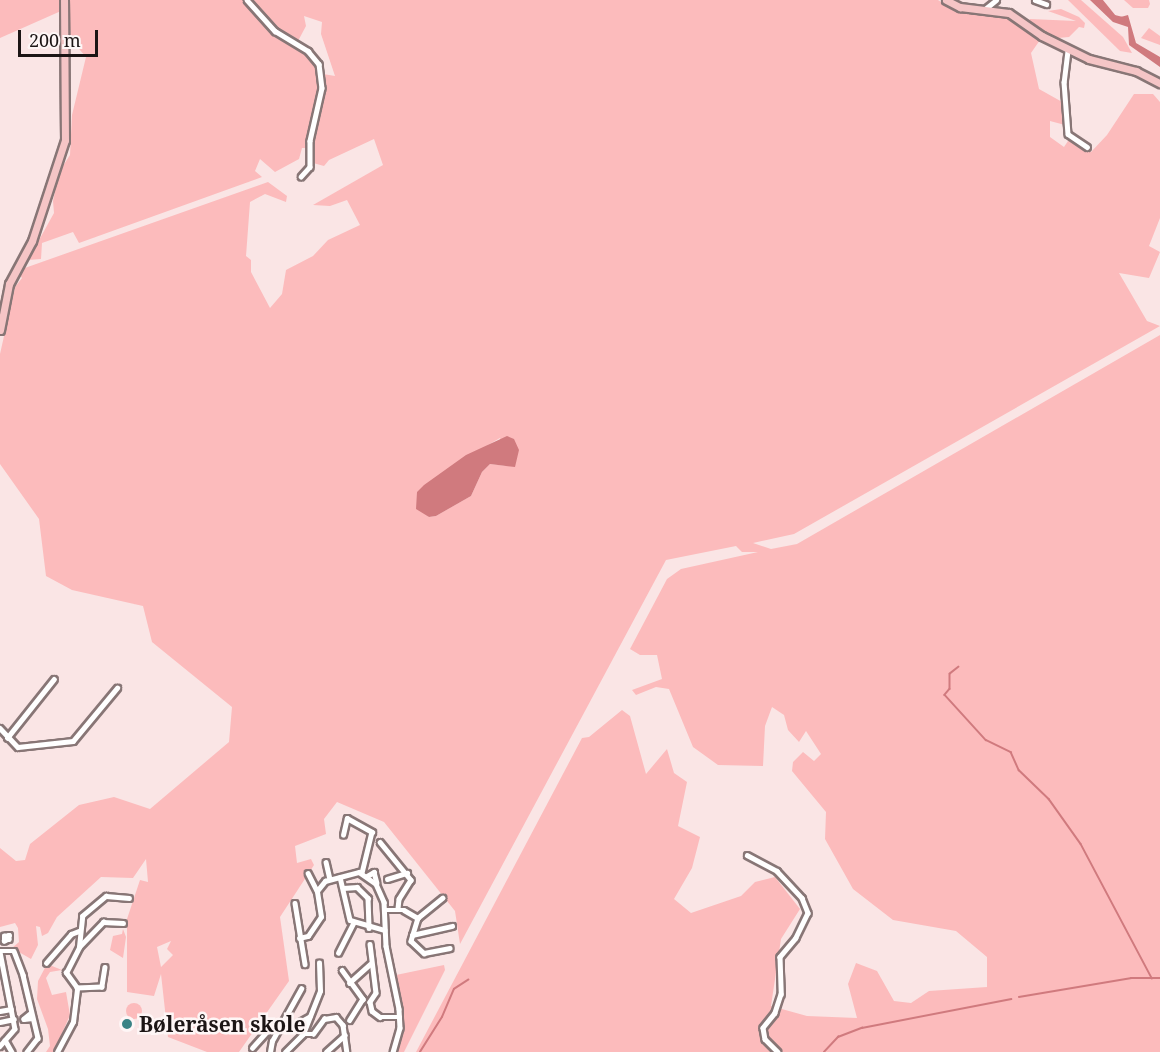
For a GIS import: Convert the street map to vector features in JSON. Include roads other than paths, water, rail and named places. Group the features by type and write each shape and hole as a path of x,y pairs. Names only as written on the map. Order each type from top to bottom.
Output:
{"main road":[{"path":"0,330 8,289 32,241 65,140 64,0"},
{"path":"946,0 960,7 1011,14 1042,36 1089,61 1139,72 1160,83"}],"street":[{"path":"247,0 275,31 313,55 320,67 322,88 310,141 310,167 301,177"},
{"path":"985,9 996,0"},
{"path":"1035,0 1046,4"},
{"path":"1068,51 1064,82 1068,134 1087,147"},
{"path":"7,738 54,679"},
{"path":"0,728 7,738 21,747 75,740 117,687"},
{"path":"343,835 347,818 372,832 362,873"},
{"path":"380,842 407,873 411,883 399,899 398,909"},
{"path":"747,855 777,870 802,898 808,913 796,938 780,957 781,994 775,1012 763,1028 765,1039 778,1052"},
{"path":"326,862 330,879"},
{"path":"317,891 330,879 353,872 368,876 374,872 385,910 385,930 400,1017 393,1052"},
{"path":"299,938 308,936 321,916 317,891 308,873"},
{"path":"387,879 407,873"},
{"path":"338,953 353,923 340,877"},
{"path":"343,888 357,887 368,898 369,928"},
{"path":"79,947 82,916 100,898 111,895 129,898"},
{"path":"443,898 418,918 412,935 414,947 421,953 450,948"},
{"path":"295,903 305,964"},
{"path":"385,910 398,909 418,918"},
{"path":"57,1052 73,1022 78,988 66,973 79,947 103,922 123,923"},
{"path":"353,923 385,930"},
{"path":"412,935 452,926"},
{"path":"46,963 71,934 79,931"},
{"path":"0,1046 15,1031 14,1019 3,988 4,941"},
{"path":"370,944 370,964 376,993 370,1002"},
{"path":"2,951 14,951 15,960 26,987 38,1038 27,1052"},
{"path":"285,1052 303,1034 320,991 319,963"},
{"path":"349,983 370,964"},
{"path":"78,988 102,987 105,967"},
{"path":"342,970 349,983 363,999 370,1002 376,1016 400,1017"},
{"path":"17,989 26,987"},
{"path":"270,1052 300,989"},
{"path":"350,1020 363,999"},
{"path":"0,1011 11,1009"},
{"path":"303,1034 313,1034 330,1016 341,1022 347,1052"},
{"path":"298,1023 309,1017"},
{"path":"0,1022 14,1019"},
{"path":"252,1048 273,1025 280,1027"},
{"path":"326,1052 345,1035"},
{"path":"5,1040 12,1052"}],"waterway":[{"path":"1100,0 1114,17 1122,19"},
{"path":"959,667 950,674 950,689 945,695 986,740 1011,752 1019,770 1049,799 1081,844 1152,978"},
{"path":"1019,997 1131,978 1160,978"},
{"path":"420,1052 442,1017 454,989 468,980"},
{"path":"824,1052 838,1037 862,1028 1011,999"}],"place":[{"name":"Bøleråsen skole","path":"127,1024"}]}
